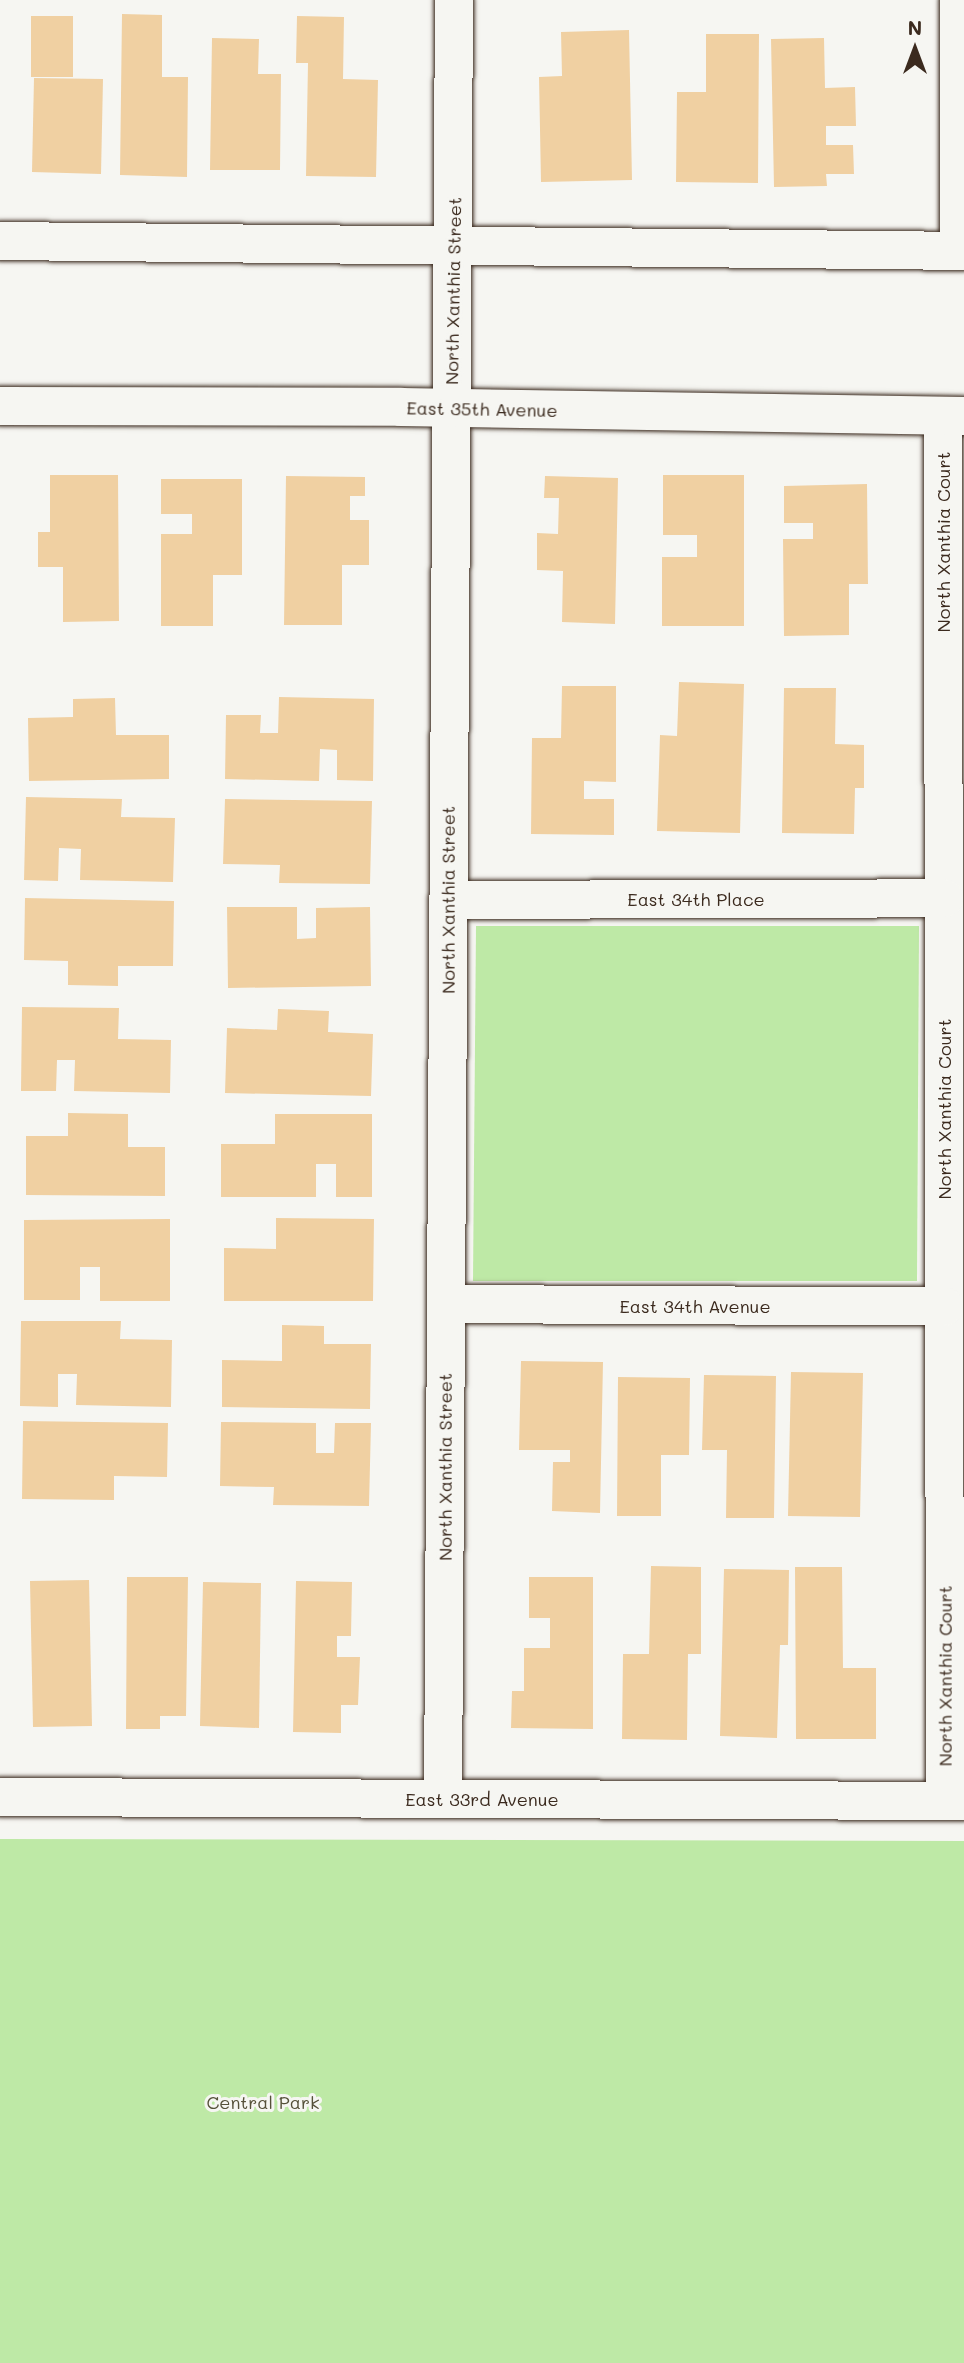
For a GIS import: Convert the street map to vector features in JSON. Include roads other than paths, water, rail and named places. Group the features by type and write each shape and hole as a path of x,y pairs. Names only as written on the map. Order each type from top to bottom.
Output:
{"street":[{"name":"North Xanthia Street","path":"443,1799 454,0"},
{"path":"0,241 961,251 959,0"},
{"name":"East 35th Avenue","path":"0,406 452,408 953,416"},
{"name":"North Xanthia Court","path":"953,416 944,898 944,1307 955,1801"},
{"name":"East 34th Place","path":"448,900 944,898"},
{"name":"East 34th Avenue","path":"446,1304 944,1307"},
{"name":"East 33rd Avenue","path":"0,1797 955,1801"}],"park label":[{"name":"Central Park","path":"263,2102"}]}
